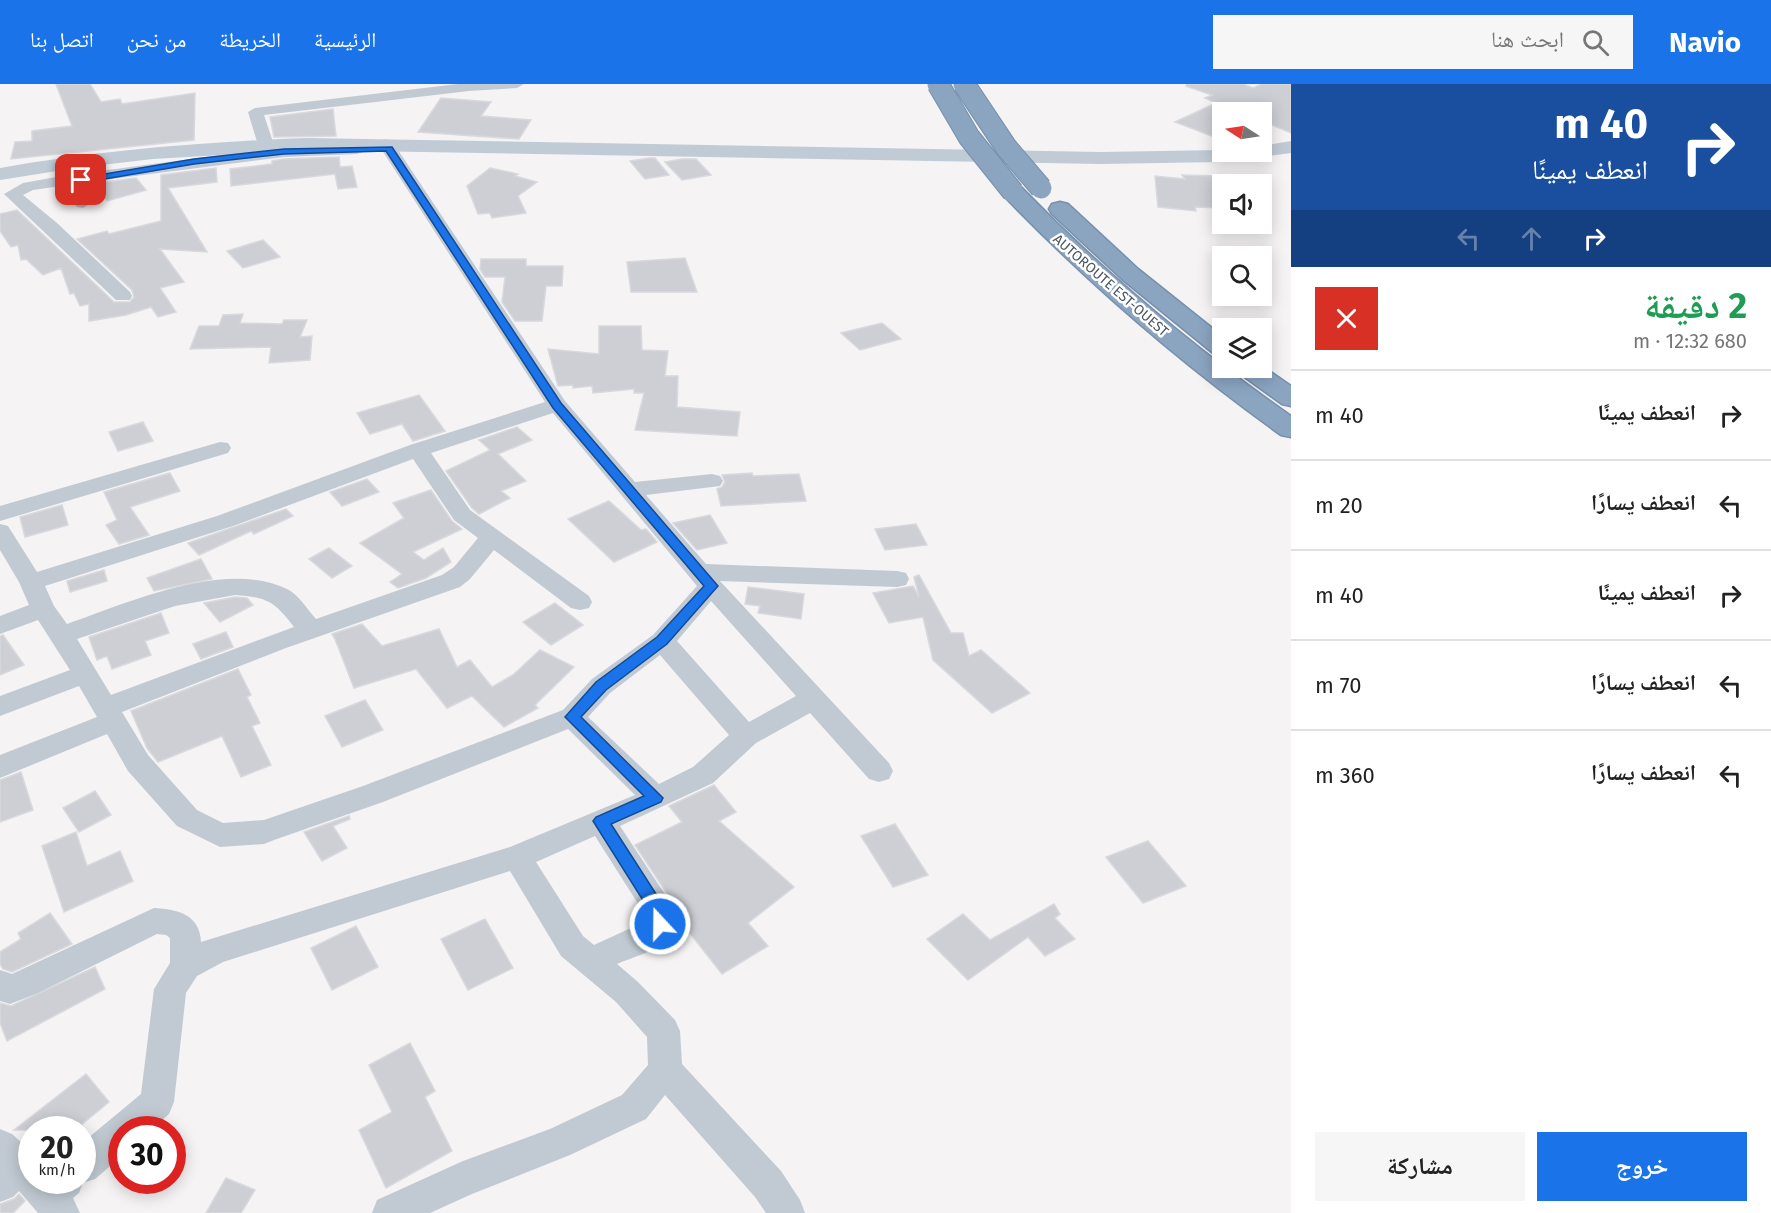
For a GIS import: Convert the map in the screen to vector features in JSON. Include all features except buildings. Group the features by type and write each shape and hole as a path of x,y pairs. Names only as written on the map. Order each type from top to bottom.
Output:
{"highway":[{"name":"AUTOROUTE EST-OUEST","path":"938,84 969,137 1013,192 1052,233 1131,306 1257,406 1291,429"},
{"name":"AUTOROUTE EST-OUEST","path":"964,84 983,116 1006,147 1075,225 1212,340"},
{"path":"1262,378 1291,398"}],"main road":[{"path":"5,173 118,157 266,145 1101,158 1211,156 1291,147"}],"street":[{"path":"266,145 255,112 457,88 517,84"},
{"path":"123,296 51,227 12,194 29,186 194,162 284,152 387,146 557,405 705,579 879,771"},
{"path":"5,173 73,177 81,180"},
{"path":"81,180 72,191 84,202"},
{"path":"31,582 225,521 418,450 557,405"},
{"path":"0,514 220,448"},
{"path":"418,450 462,515 580,602"},
{"path":"629,490 712,481"},
{"path":"0,531 7,558 31,582 43,609 63,636 138,763 187,818 220,835 264,832 373,794 572,717 601,686 662,640 705,579"},
{"path":"0,767 109,714 311,630 451,581 462,573 492,537"},
{"path":"705,579 897,579"},
{"path":"63,636 176,597 242,585 279,595 311,630"},
{"path":"0,626 43,609"},
{"path":"662,640 746,736"},
{"path":"0,706 85,674"},
{"path":"142,1116 158,1102 170,989 186,966 214,951 517,857 656,798 703,775 746,736 813,699"},
{"path":"572,717 656,798"},
{"path":"590,961 654,934 660,924 659,911 601,821"},
{"path":"517,857 572,946 627,992 663,1031 665,1070 768,1184 787,1213"},
{"path":"0,984 10,990 154,921 172,922 184,932 186,966"},
{"path":"390,1213 463,1179 558,1143 634,1107 665,1070"},
{"path":"96,1154 108,1144"}],"route":[{"path":"81,180 194,162 284,152 389,149 557,405 711,586 662,640 601,686 572,717 656,798 601,821 659,911 660,924"}]}
